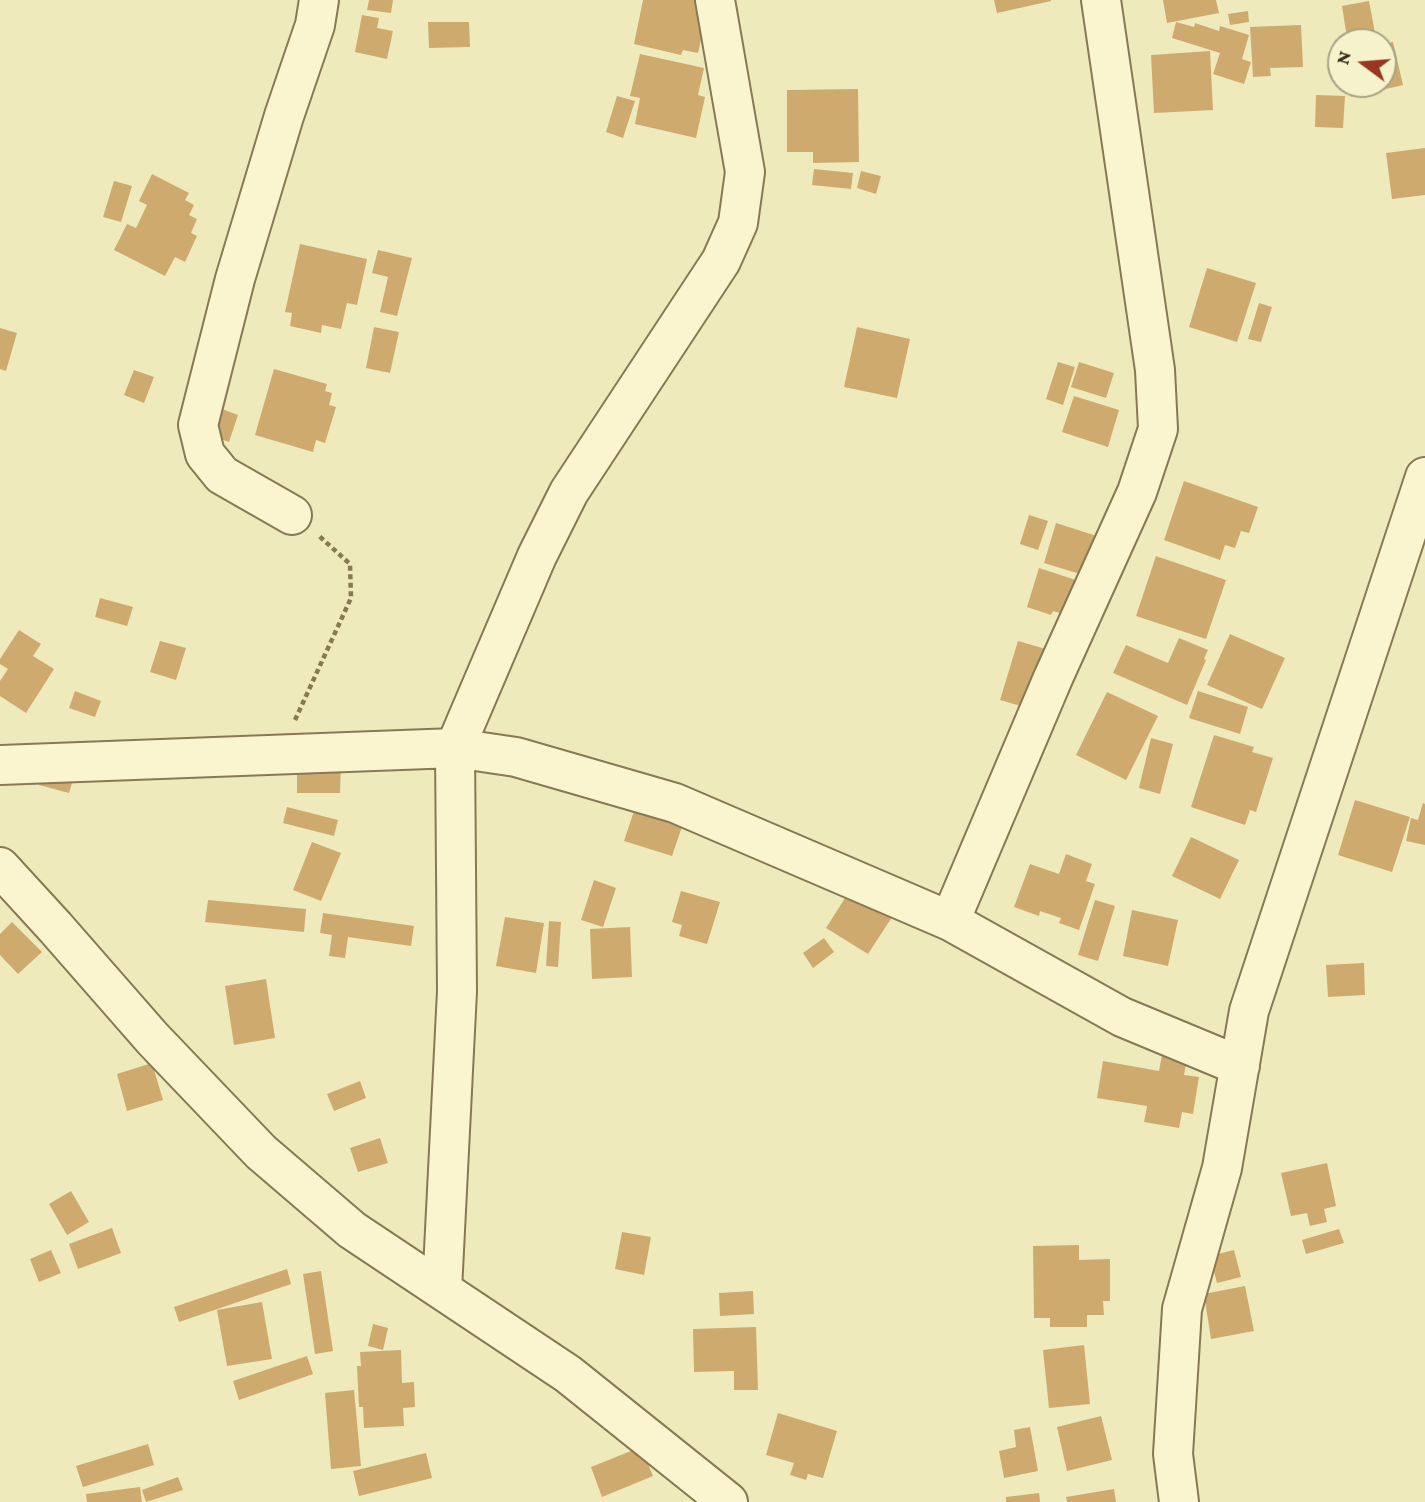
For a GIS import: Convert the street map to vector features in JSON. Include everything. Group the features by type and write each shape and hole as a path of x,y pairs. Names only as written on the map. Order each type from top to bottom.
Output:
{"street":[{"path":"292,515 222,475 205,454 198,425 235,279 314,25 319,0"},
{"path":"442,1290 457,991 455,748 537,556 569,492 721,261 738,223 745,172 715,0"},
{"path":"950,921 1137,492 1158,429 1155,370 1101,0"},
{"path":"1179,1502 1173,1454 1182,1309 1222,1168 1249,1011 1425,477"},
{"path":"0,765 455,748 516,757 676,803 950,921 1122,1017 1240,1066"},
{"path":"0,867 153,1039 261,1152 352,1230 568,1374 727,1502"}],"path":[{"path":"283,755 297,712 351,598 350,564 325,540 292,515"}],"building":[{"path":"369,0 393,0 391,13 367,10"},
{"path":"643,0 706,0 705,22 698,53 683,50 681,55 634,44"},
{"path":"994,0 1051,0 1051,1 997,13"},
{"path":"1163,0 1216,0 1219,13 1167,23"},
{"path":"1369,1 1374,28 1345,28 1342,6"},
{"path":"1248,11 1249,22 1230,25 1228,14"},
{"path":"362,15 379,18 377,28 393,31 387,59 355,52"},
{"path":"428,22 469,22 470,47 429,48"},
{"path":"1176,22 1194,27 1195,23 1219,31 1220,26 1249,35 1242,59 1251,62 1244,84 1213,74 1220,53 1172,38"},
{"path":"1301,25 1303,67 1270,68 1271,76 1253,77 1250,27"},
{"path":"1210,51 1213,110 1154,113 1151,55"},
{"path":"640,54 704,68 698,95 705,97 696,138 635,124 640,98 630,96"},
{"path":"1397,59 1403,85 1397,86"},
{"path":"858,89 859,162 813,163 813,152 787,152 787,90"},
{"path":"1316,95 1345,98 1343,128 1315,127"},
{"path":"617,96 635,101 623,138 606,132"},
{"path":"1425,148 1425,195 1392,199 1386,153"},
{"path":"814,169 853,173 851,189 812,185"},
{"path":"861,171 881,176 876,194 857,188"},
{"path":"152,174 189,193 185,200 194,205 189,215 197,219 191,233 197,236 185,262 175,257 165,276 114,250 127,224 136,228 147,205 139,201"},
{"path":"114,181 132,186 121,222 103,217"},
{"path":"300,244 367,259 357,305 347,303 341,329 322,325 321,333 290,326 292,313 285,312"},
{"path":"378,250 412,258 397,316 380,312 388,277 372,273"},
{"path":"1207,268 1256,283 1237,342 1189,327"},
{"path":"1259,303 1272,307 1261,342 1248,339"},
{"path":"374,327 399,332 390,373 366,368"},
{"path":"857,327 910,339 897,398 844,387"},
{"path":"0,328 17,333 6,371 0,369"},
{"path":"1058,362 1075,367 1063,405 1046,399"},
{"path":"1079,362 1114,373 1106,398 1071,387"},
{"path":"274,369 327,384 325,391 332,393 329,405 336,407 325,443 316,440 313,452 255,435"},
{"path":"134,370 154,377 144,403 124,395"},
{"path":"1074,396 1119,410 1108,447 1062,432"},
{"path":"219,408 238,415 229,442 209,435"},
{"path":"1184,481 1258,507 1249,533 1241,531 1235,548 1225,545 1220,560 1164,540"},
{"path":"1029,515 1048,521 1038,550 1020,544"},
{"path":"1056,523 1106,539 1093,578 1044,563"},
{"path":"1156,556 1226,580 1206,639 1136,616"},
{"path":"1039,568 1085,583 1074,617 1053,611 1051,615 1027,607"},
{"path":"100,598 133,607 127,626 95,617"},
{"path":"19,630 41,644 33,656 54,669 26,713 0,696 0,681 8,669 0,664 0,659"},
{"path":"1230,634 1285,658 1262,709 1207,685"},
{"path":"1179,638 1208,650 1187,705 1113,673 1126,645 1168,663"},
{"path":"160,641 186,648 176,680 150,672"},
{"path":"1018,641 1056,652 1031,709 1000,700"},
{"path":"75,691 101,701 95,717 69,708"},
{"path":"1198,691 1248,707 1240,734 1189,718"},
{"path":"1107,692 1158,716 1126,780 1076,755"},
{"path":"1214,735 1254,747 1252,752 1273,758 1256,812 1250,810 1245,825 1191,807"},
{"path":"1151,738 1173,744 1160,794 1139,788"},
{"path":"297,761 341,762 340,793 297,793"},
{"path":"44,767 74,776 69,793 39,785"},
{"path":"1355,800 1410,817 1392,872 1338,855"},
{"path":"637,802 685,818 672,856 624,841"},
{"path":"1423,803 1425,845 1406,841 1411,818 1418,820"},
{"path":"287,807 338,820 334,836 283,823"},
{"path":"1191,837 1239,860 1220,899 1172,876"},
{"path":"312,842 341,853 321,901 293,890"},
{"path":"1066,854 1092,864 1086,881 1095,884 1079,930 1059,923 1061,918 1040,911 1039,916 1014,907 1030,864 1059,874"},
{"path":"594,880 616,888 603,927 581,920"},
{"path":"854,884 896,911 868,954 826,928"},
{"path":"681,891 720,902 707,944 679,936 682,925 672,922"},
{"path":"208,900 306,909 304,932 205,922"},
{"path":"1095,900 1115,906 1098,961 1078,955"},
{"path":"1132,910 1178,920 1168,966 1123,956"},
{"path":"323,913 414,926 411,946 348,937 345,958 329,956 332,935 320,933"},
{"path":"505,917 544,923 536,973 496,966"},
{"path":"549,921 561,922 558,967 546,966"},
{"path":"12,922 42,952 18,974 0,955 0,934"},
{"path":"630,927 632,977 592,979 590,929"},
{"path":"824,938 834,952 813,968 803,953"},
{"path":"1364,963 1365,995 1328,997 1326,965"},
{"path":"266,979 275,1038 234,1045 225,986"},
{"path":"1164,1044 1189,1048 1184,1075 1199,1077 1193,1114 1182,1112 1179,1128 1144,1122 1147,1106 1097,1098 1103,1061 1159,1071"},
{"path":"152,1063 163,1100 127,1111 117,1074"},
{"path":"360,1081 366,1098 334,1111 327,1094"},
{"path":"380,1138 388,1163 358,1172 350,1148"},
{"path":"1327,1163 1336,1206 1324,1209 1327,1222 1310,1226 1307,1213 1291,1216 1281,1173"},
{"path":"71,1191 89,1222 67,1235 49,1204"},
{"path":"112,1228 121,1253 78,1269 69,1244"},
{"path":"1339,1229 1344,1243 1306,1254 1302,1240"},
{"path":"622,1232 651,1237 644,1275 615,1269"},
{"path":"1079,1245 1079,1260 1110,1259 1110,1301 1103,1301 1104,1315 1087,1315 1087,1327 1050,1327 1050,1318 1034,1318 1033,1246"},
{"path":"51,1250 61,1273 39,1282 30,1259"},
{"path":"1234,1250 1241,1277 1217,1283 1210,1256"},
{"path":"287,1269 291,1284 179,1322 174,1307"},
{"path":"321,1271 333,1351 315,1354 303,1274"},
{"path":"1245,1286 1254,1331 1211,1339 1204,1294"},
{"path":"753,1291 754,1314 720,1316 719,1293"},
{"path":"262,1302 272,1359 227,1366 217,1310"},
{"path":"373,1324 388,1328 383,1350 368,1346"},
{"path":"756,1327 758,1390 734,1390 734,1371 694,1372 693,1329"},
{"path":"1084,1345 1090,1404 1049,1408 1043,1350"},
{"path":"401,1350 402,1383 414,1382 415,1407 403,1408 404,1426 364,1428 363,1407 359,1407 357,1366 361,1366 360,1352"},
{"path":"307,1356 313,1374 239,1400 233,1381"},
{"path":"354,1390 361,1466 331,1469 325,1393"},
{"path":"778,1413 837,1431 823,1478 808,1474 806,1480 790,1475 794,1463 766,1455"},
{"path":"1101,1416 1112,1460 1067,1471 1057,1427"},
{"path":"1030,1427 1038,1471 1004,1478 999,1451 1016,1447 1014,1430"},
{"path":"148,1444 154,1465 83,1487 76,1466"},
{"path":"641,1447 653,1476 602,1497 591,1467"},
{"path":"426,1453 432,1478 359,1496 353,1471"},
{"path":"178,1477 183,1490 146,1502 142,1490"},
{"path":"140,1487 142,1502 87,1502 86,1494"},
{"path":"1114,1489 1116,1502 1067,1502 1066,1497"},
{"path":"1039,1493 1040,1502 1006,1502 1006,1497"}]}
